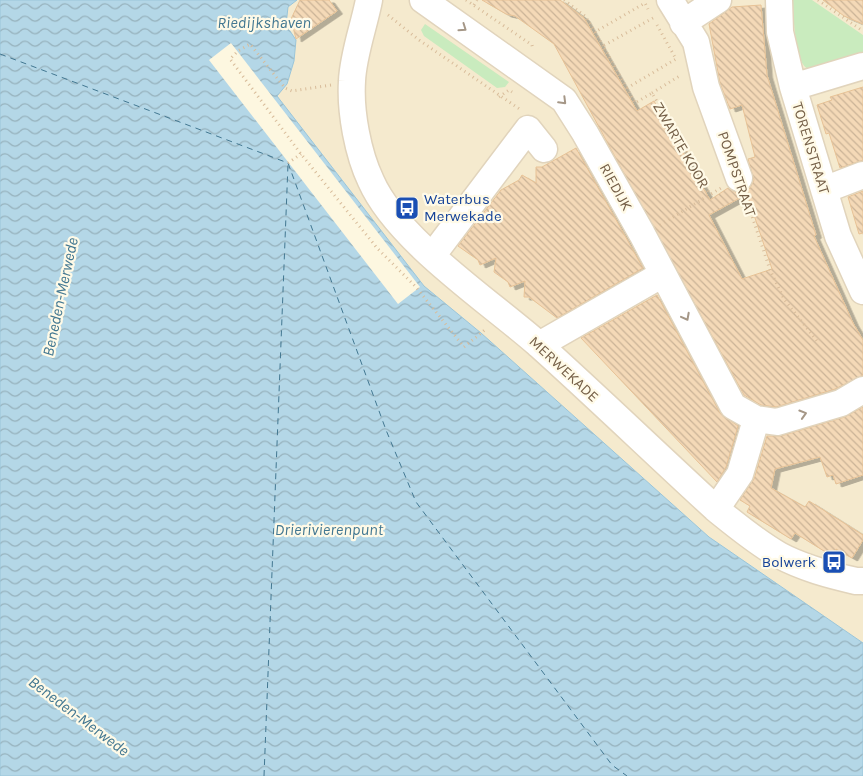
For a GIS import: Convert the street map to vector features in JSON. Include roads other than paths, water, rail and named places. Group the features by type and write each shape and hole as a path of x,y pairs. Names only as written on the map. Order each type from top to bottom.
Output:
{"street":[{"name":"MERWEKADE","path":"369,0 352,81 356,138 370,181 382,202 432,256 539,345 716,509 747,534 779,555 821,572 863,581"},
{"name":"RIEDIJK","path":"423,0 564,100 586,133 732,406 754,424"},
{"path":"683,23 718,0"},
{"name":"TORENSTRAAT","path":"779,0 780,32 793,87 838,236 863,291"},
{"name":"POMPSTRAAT","path":"661,8 683,23 696,42 706,88 739,178"},
{"path":"793,87 863,66"},
{"path":"432,256 536,139"},
{"path":"824,190 863,175"},
{"path":"539,345 663,274"},
{"path":"716,509 740,474 754,424 777,422 840,403 863,390"}],"water":[{"name":"Drierivierenpunt","path":"0,0 297,0 288,7 286,25 296,40 294,61 287,84 277,96 424,286 481,333 709,537 863,643 863,776 0,776"}],"place":[{"name":"Waterbus Merwekade","path":"407,208"},
{"name":"Bolwerk","path":"834,562"}],"water label":[{"name":"Riedijkshaven","path":"264,22"},
{"name":"Beneden-Merwede","path":"60,297"},
{"name":"Beneden-Merwede","path":"79,716"}]}
